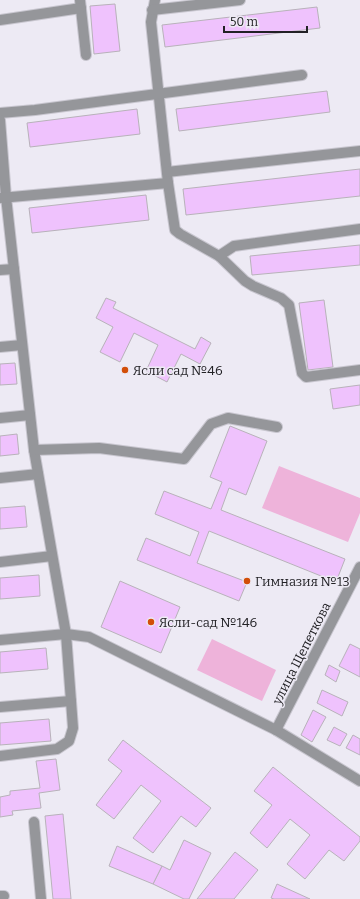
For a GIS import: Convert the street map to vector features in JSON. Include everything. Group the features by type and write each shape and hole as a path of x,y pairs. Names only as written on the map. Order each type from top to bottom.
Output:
{"street":[{"path":"155,0 151,22 168,183 175,230 219,256 244,280 253,286 281,298 289,305 302,373 306,377 360,370"},
{"path":"152,10 240,0"},
{"path":"0,20 81,4 86,55"},
{"path":"0,112 35,110 302,75"},
{"path":"0,120 3,198 14,269 34,450 66,634 73,728 69,741 57,749 0,756"},
{"path":"167,172 360,151"},
{"path":"3,198 168,183"},
{"path":"219,256 234,246 360,229"},
{"path":"0,270 14,269"},
{"path":"0,347 22,345"},
{"path":"0,418 30,415"},
{"path":"34,450 100,448 184,459 211,424 228,418 277,427"},
{"path":"0,478 38,474"},
{"path":"0,562 52,556"},
{"name":"улица Щепеткова","path":"276,730 360,567"},
{"path":"0,640 66,634 89,637 276,730 360,781"},
{"path":"0,707 71,701"},
{"path":"34,822 41,899"}],"shaded area":[{"path":"279,466 360,498 360,513 348,542 262,508"},
{"path":"212,639 276,670 262,701 197,670"}],"building":[{"path":"115,4 120,51 94,54 90,6"},
{"path":"317,7 320,28 165,47 162,25"},
{"path":"327,91 330,112 179,131 176,109"},
{"path":"137,109 140,134 30,147 27,123"},
{"path":"360,169 360,196 186,215 183,189"},
{"path":"146,195 149,220 32,233 29,208"},
{"path":"360,245 360,265 252,275 250,256"},
{"path":"106,298 116,302 113,308 195,349 201,337 211,343 200,364 181,354 167,382 146,371 158,345 134,333 120,362 100,352 113,327 96,318"},
{"path":"324,300 333,367 308,370 299,303"},
{"path":"15,363 17,384 0,385 0,364"},
{"path":"360,385 360,405 333,409 330,389"},
{"path":"230,426 267,441 246,495 229,488 221,510 345,559 336,582 209,531 197,563 247,582 239,601 137,560 146,538 190,556 199,532 155,514 164,491 211,509 222,482 210,477"},
{"path":"17,434 19,454 0,456 0,436"},
{"path":"25,506 27,527 0,529 0,508"},
{"path":"39,575 40,596 0,599 0,578"},
{"path":"120,581 180,607 161,653 101,627"},
{"path":"350,644 360,649 360,677 339,666"},
{"path":"46,648 48,669 0,673 0,652"},
{"path":"329,665 340,671 336,682 325,675"},
{"path":"322,690 348,702 342,716 317,703"},
{"path":"313,710 326,717 312,742 301,735"},
{"path":"49,719 51,741 0,745 0,723"},
{"path":"334,727 347,734 340,746 327,740"},
{"path":"353,735 360,739 360,755 346,748"},
{"path":"123,740 211,808 196,827 181,816 153,853 133,838 161,801 141,785 114,819 96,805 122,771 108,760"},
{"path":"56,759 60,790 39,793 41,808 12,811 13,815 0,817 0,797 10,795 10,791 40,788 36,761"},
{"path":"273,767 360,837 360,841 344,861 329,850 305,879 287,864 310,835 290,819 267,848 250,833 272,805 254,791"},
{"path":"63,814 71,899 53,899 45,816"},
{"path":"184,840 211,853 189,899 184,899 153,884 162,866 170,870"},
{"path":"117,846 162,866 153,884 109,866"},
{"path":"235,852 258,870 234,899 197,899"},
{"path":"277,884 310,899 271,898"}],"place":[{"name":"Ясли сад №46","path":"125,370"},
{"name":"Гимназия №13","path":"247,581"},
{"name":"Ясли-сад №146","path":"151,622"}]}
